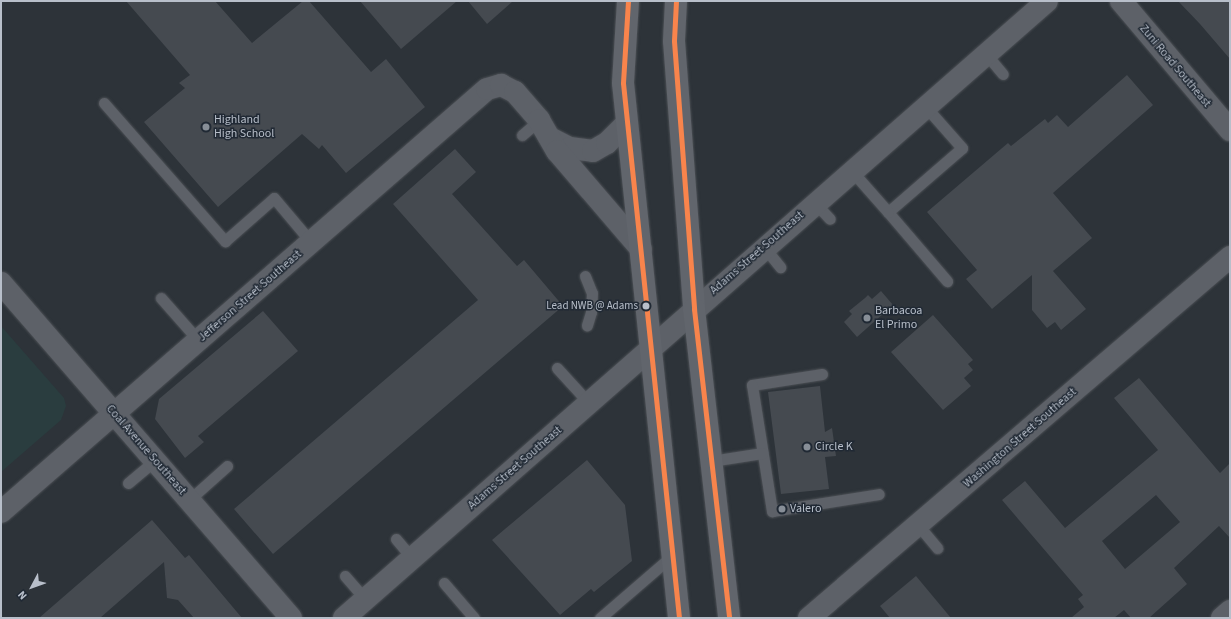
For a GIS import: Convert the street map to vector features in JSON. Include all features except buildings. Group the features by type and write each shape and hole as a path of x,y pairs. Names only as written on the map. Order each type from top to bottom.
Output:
{"main road":[{"path":"628,1 623,83 626,124 641,250 679,618"},
{"path":"676,1 674,41 694,309 729,618"}],"street":[{"name":"Zuni Road Southeast","path":"1121,1 1230,130"},
{"name":"Adams Street Southeast","path":"344,618 589,403 651,346 814,202 1044,2"},
{"name":"Jefferson Street Southeast","path":"1,512 487,89 501,85 515,92 544,129"},
{"path":"544,129 570,148 593,151 608,143 626,124"},
{"path":"544,129 557,151 641,250"},
{"name":"Washington Street Southeast","path":"820,615 918,525 1230,257"},
{"name":"Coal Avenue Southeast","path":"1,283 291,618"},
{"path":"1222,618 1230,611"}],"lane":[{"path":"986,54 1003,74"},
{"path":"104,103 225,241 274,198 312,242"},
{"path":"888,212 962,148 925,106"},
{"path":"522,135 544,129"},
{"path":"851,170 947,281"},
{"path":"814,202 830,219"},
{"path":"764,247 780,267"},
{"path":"584,276 592,293 591,312 587,325"},
{"path":"161,298 198,340"},
{"path":"557,368 589,403"},
{"path":"822,374 752,385 772,511 879,494"},
{"path":"711,461 762,452"},
{"path":"128,483 155,460"},
{"path":"189,500 227,466"},
{"path":"918,525 938,548"},
{"path":"396,539 412,558"},
{"path":"600,618 673,555"},
{"path":"345,576 365,599"},
{"path":"444,583 474,618"}],"shaded area":[{"path":"1,326 64,398 66,406 61,420 1,472"}],"transit line":[{"path":"628,1 623,83 679,618"},
{"path":"676,1 674,41 694,309 729,618"}],"place":[{"name":"Highland High School","path":"206,127"},
{"name":"Lead NWB @ Adams","path":"646,306"},
{"name":"Barbacoa El Primo","path":"867,318"},
{"name":"Circle K","path":"807,447"},
{"name":"Valero","path":"782,509"}]}
